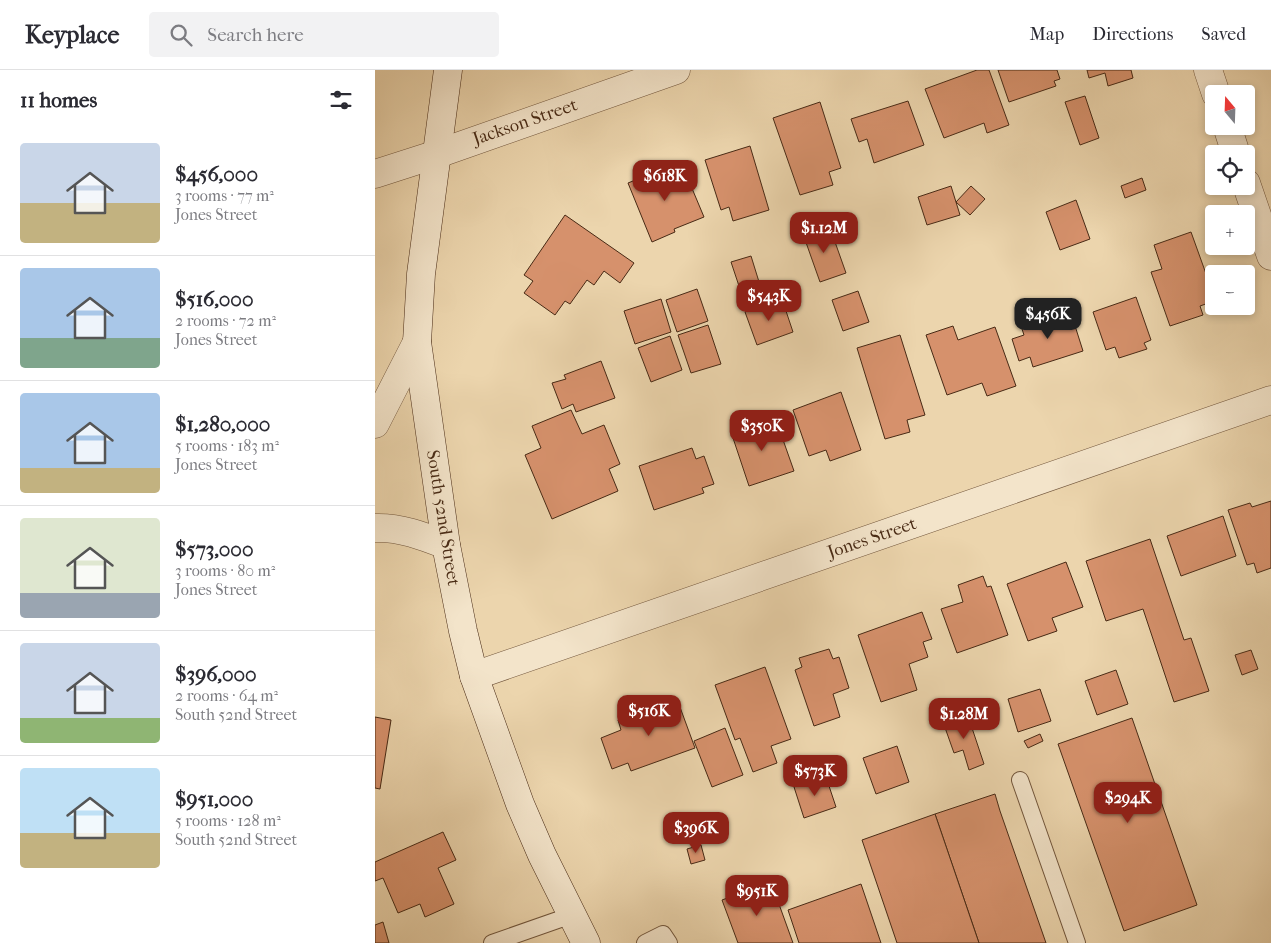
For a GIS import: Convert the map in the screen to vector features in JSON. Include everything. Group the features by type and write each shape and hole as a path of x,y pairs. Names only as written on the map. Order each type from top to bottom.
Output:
{"street":[{"name":"South 52nd Street","path":"448,70 421,274 417,342 446,545 473,676 520,804 542,855 586,943"},
{"name":"Jackson Street","path":"375,174 676,70"},
{"path":"1208,70 1213,85"},
{"path":"1250,195 1271,256"},
{"path":"375,424 417,342"},
{"name":"Jones Street","path":"473,676 1271,400"},
{"path":"375,528 413,532 446,545"}],"lane":[{"path":"1020,780 1077,943"},
{"path":"492,943 572,915"},
{"path":"645,943 663,934 669,943"}],"building":[{"path":"977,70 989,70 1009,125 987,133 984,123 944,138 925,89"},
{"path":"998,70 1057,70 1060,79 1054,81 1056,86 1009,102"},
{"path":"1087,70 1131,70 1133,78 1108,86 1105,73 1089,78"},
{"path":"1085,96 1099,138 1080,145 1065,102"},
{"path":"908,101 924,145 874,163 867,139 859,142 851,119"},
{"path":"820,102 841,168 829,172 833,185 800,195 773,118"},
{"path":"750,146 769,210 733,221 729,207 721,210 705,160"},
{"path":"678,163 688,187 691,186 704,217 674,229 675,232 652,242 628,183"},
{"path":"1142,178 1146,190 1125,198 1121,186"},
{"path":"951,186 960,215 927,225 918,197"},
{"path":"971,186 985,199 970,215 956,202"},
{"path":"1076,200 1090,239 1060,250 1046,212"},
{"path":"565,215 634,263 620,283 604,271 594,285 587,280 570,304 565,301 555,315 524,293 533,281 524,275"},
{"path":"829,225 846,273 820,282 803,234"},
{"path":"1191,232 1205,271 1205,304 1200,306 1203,315 1170,326 1151,272 1162,269 1154,245"},
{"path":"751,256 764,298 745,304 731,262"},
{"path":"697,289 708,321 677,332 666,300"},
{"path":"858,291 869,322 843,331 832,300"},
{"path":"1136,297 1151,340 1144,343 1147,349 1119,358 1115,347 1106,350 1093,312"},
{"path":"661,299 671,332 635,344 624,311"},
{"path":"782,299 793,332 757,345 745,312"},
{"path":"1070,310 1083,351 1033,367 1030,357 1019,361 1012,339 1024,335 1021,326"},
{"path":"708,325 721,364 691,373 678,335"},
{"path":"953,326 958,340 995,327 1016,386 987,396 982,383 947,395 926,335"},
{"path":"900,335 925,415 907,420 910,432 885,439 857,348"},
{"path":"670,336 682,370 651,382 638,348"},
{"path":"601,361 615,398 576,412 573,404 562,409 552,383 566,379 564,375"},
{"path":"841,392 861,450 830,461 826,450 809,456 793,410"},
{"path":"571,410 582,434 604,425 620,464 609,469 618,491 552,519 525,455 541,448 532,426"},
{"path":"775,417 794,471 749,486 731,432"},
{"path":"692,448 696,459 704,456 714,484 702,488 704,493 654,510 639,466"},
{"path":"1271,501 1271,568 1257,573 1254,563 1247,565 1228,510 1250,503 1252,507"},
{"path":"1223,516 1236,556 1181,576 1167,536"},
{"path":"1150,539 1184,640 1191,638 1209,691 1174,702 1143,609 1106,621 1086,561"},
{"path":"1066,562 1083,607 1052,618 1057,631 1028,641 1007,584"},
{"path":"983,576 987,587 991,586 1008,635 957,653 941,609 963,602 958,585"},
{"path":"922,612 932,639 923,642 928,657 909,664 917,690 881,702 858,635"},
{"path":"829,649 833,659 839,657 849,688 833,694 840,717 814,726 795,670 802,667 799,658"},
{"path":"1251,650 1258,669 1242,675 1235,655"},
{"path":"765,667 791,739 771,746 777,763 753,772 740,738 735,740 715,685"},
{"path":"1116,670 1128,704 1097,715 1085,681"},
{"path":"1040,689 1051,721 1018,732 1008,699"},
{"path":"677,699 695,748 631,771 628,763 612,769 601,738 621,730 618,720"},
{"path":"967,713 984,764 969,770 963,750 954,753 943,722"},
{"path":"375,717 391,720 380,789 375,788"},
{"path":"1132,718 1197,905 1124,931 1058,744"},
{"path":"725,728 743,775 712,787 694,741"},
{"path":"1040,734 1043,741 1028,748 1024,741"},
{"path":"897,746 909,782 876,794 863,758"},
{"path":"826,777 836,807 804,818 794,787"},
{"path":"995,794 1046,943 979,943 935,814"},
{"path":"935,814 979,943 897,943 862,840"},
{"path":"443,832 456,860 438,868 454,904 425,917 420,904 398,913 383,878 375,881 375,862"},
{"path":"701,845 705,860 691,864 687,849"},
{"path":"771,882 793,943 738,943 722,900"},
{"path":"861,884 881,943 799,943 788,910"},
{"path":"383,922 389,943 375,943 375,925"}]}
